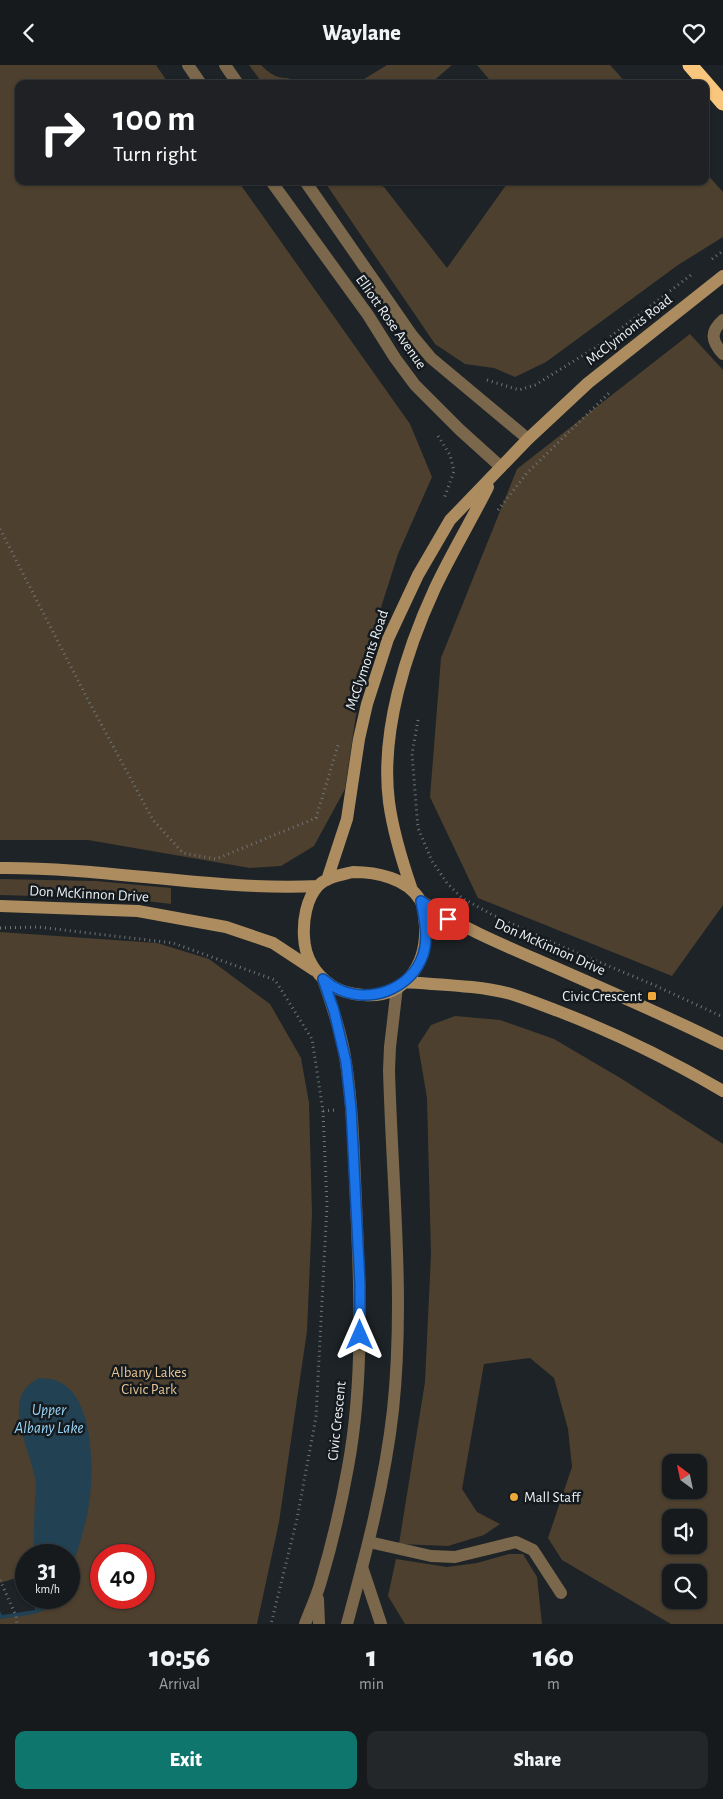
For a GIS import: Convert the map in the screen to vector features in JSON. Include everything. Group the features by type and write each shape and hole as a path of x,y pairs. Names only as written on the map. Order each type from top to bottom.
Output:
{"highway":[{"path":"690,65 703,80"},
{"path":"709,87 723,103"}],"main road":[{"name":"McClymonts Road","path":"322,883 347,819 367,704 388,639 418,575 450,520 528,439 588,383 723,277"},
{"name":"McClymonts Road","path":"412,890 402,859 389,802 387,764 392,722 405,667 431,596 497,472"},
{"name":"Don McKinnon Drive","path":"0,868 87,871 228,886 275,887 322,883"},
{"path":"352,872 368,872 383,875 412,890 421,901 426,941 423,955 416,969 401,984 382,994 350,994 336,988 323,979 314,969 304,947 304,931 308,903 322,883 352,872"},
{"name":"Don McKinnon Drive","path":"421,901 448,919 486,937 681,1023 723,1044"},
{"name":"Don McKinnon Drive","path":"0,906 138,911 226,927 273,943 314,969"},
{"path":"401,984 464,987 511,994 580,1020 622,1039 684,1069 723,1091"}],"street":[{"path":"188,65 198,80"},
{"path":"225,65 235,80"},
{"path":"233,65 241,80"},
{"name":"Elliott Rose Avenue","path":"274,185 368,315 395,358 415,385 460,430 497,472"},
{"name":"Elliott Rose Avenue","path":"308,185 412,334 431,358 528,439"},
{"path":"723,321 718,325 714,338 715,345 723,354"},
{"name":"Civic Crescent","path":"305,1624 320,1583 340,1509 348,1466 358,1384 360,1318 354,1165 346,1062 334,1011 323,979"},
{"path":"347,1624 369,1542 393,1411 396,1367 398,1264 390,1070 401,984"},
{"path":"369,1542 431,1556 455,1557 516,1542 533,1550 561,1593"},
{"path":"362,1567 381,1624"},
{"path":"319,1624 320,1583"}],"path":[{"path":"711,260 723,251"},
{"path":"498,385 519,390 534,385 598,346 697,271"},
{"path":"494,516 526,473 609,392"},
{"path":"433,431 450,455 454,471 442,503"},
{"path":"0,529 87,698 154,820 183,853 216,859 316,818 340,736"},
{"path":"418,720 412,754 418,828 432,861 462,898 490,914 723,1017"},
{"path":"0,928 38,927 173,943 275,980 312,1039 323,1111 327,1205 316,1417 297,1519 272,1624"},
{"path":"323,1111 337,1110"},
{"path":"0,1580 18,1624"}],"green space":[{"path":"0,65 156,65 166,80 15,80 15,185 241,185 410,424 432,477 398,554 364,661 345,789 314,846 281,866 250,868 88,840 0,840"},
{"path":"249,65 261,65 273,75 290,79 288,80 260,80"},
{"path":"387,65 452,65 435,80 363,80"},
{"path":"477,65 610,65 623,80 490,80"},
{"path":"709,176 723,192 723,237 678,265 546,362 515,377 494,368 465,364 435,344 327,185 378,185 384,187 447,268 506,185 709,185"},
{"path":"690,334 723,370 723,905 672,976 478,898 430,797 441,658 517,469"},
{"path":"0,879 96,881 171,888 171,904 130,899 0,895"},
{"name":"Albany Lakes Civic Park","path":"0,932 157,943 209,959 270,1004 301,1058 309,1103 312,1214 307,1331 279,1522 257,1624 0,1624"},
{"path":"455,1016 500,1020 554,1039 622,1079 723,1144 723,1624 671,1624 562,1560 548,1538 572,1467 568,1429 554,1378 530,1358 484,1364 462,1489 477,1512 500,1524 484,1535 448,1546 399,1544 425,1382 431,1254 427,1098 418,1045 431,1025"},
{"path":"509,1554 523,1554 537,1577 542,1624 405,1624 388,1596 396,1559 447,1567 477,1563"}],"water":[{"name":"Upper Albany Lake","path":"40,1378 53,1379 68,1388 78,1400 85,1416 91,1454 91,1490 80,1544 33,1544 36,1481 23,1436 19,1408 21,1396 28,1385"},
{"path":"15,1581 15,1609 46,1609 24,1616 0,1619 0,1585"}],"pier":[{"path":"15,1578 15,1609 35,1610 2,1615 0,1611 0,1583"}],"place":[{"name":"Civic Crescent","path":"652,996"},
{"name":"Mall Staff","path":"514,1497"}],"route":[{"path":"360,1335 360,1284 351,1108 346,1062 334,1011 323,979 336,988 350,994 382,994 397,987 405,982 416,969 423,955 426,941 421,901 448,919"}]}
